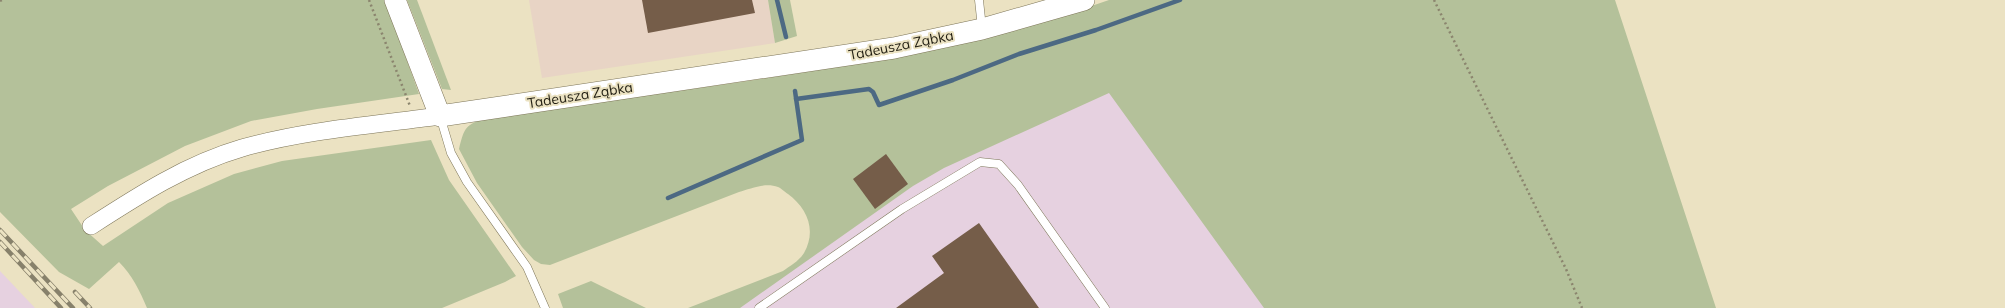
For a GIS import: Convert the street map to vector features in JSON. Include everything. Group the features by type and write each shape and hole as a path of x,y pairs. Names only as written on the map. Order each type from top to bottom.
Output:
{"street":[{"path":"395,0 440,116"},
{"name":"Tadeusza Ząbka","path":"91,226 151,187 199,165 241,149 289,137 440,116 894,48 982,29 1084,0"}],"lane":[{"path":"979,0 982,29"},
{"path":"440,116 451,153 467,182 527,267 545,308"},
{"path":"759,308 902,208 980,162 999,164 1018,185 1105,308"}],"path":[{"path":"369,0 415,119"},
{"path":"1434,0 1566,269 1582,308"}],"shaded area":[{"path":"529,0 768,0 775,43 542,78"},
{"path":"1291,0 1571,308 736,308 837,236 811,168"},
{"path":"0,271 35,308 0,308"}],"green space":[{"path":"0,0 385,0 419,94 317,109 251,121 185,146 108,186 71,209 85,230 103,246 168,203 234,174 282,161 431,140 449,180 516,276 442,308 147,308 142,295 128,272 119,262 89,289 59,272 0,212"},
{"path":"407,0 417,0 451,90 442,89"},
{"path":"768,0 790,0 797,36 775,43"},
{"path":"1109,0 1615,0 1716,308 1264,308 1109,93 944,168 913,186 740,308 688,308 783,271 802,256 810,236 808,220 805,213 795,200 779,188 768,185 739,192 550,265 541,264 534,260 522,247 477,183 459,149 462,137 468,127 482,119 890,59 1071,13"},
{"path":"591,281 646,308 563,308 558,294"}],"building":[{"path":"642,0 752,0 755,13 648,33"},
{"path":"886,154 908,184 875,209 853,179"},
{"path":"979,223 1039,308 896,308 944,273 932,256"}],"waterway":[{"path":"777,0 786,37"},
{"path":"796,99 869,89 873,92 879,105 953,80 1019,54 1096,30 1180,0"},
{"path":"668,198 802,140 795,91"}],"railway":[{"path":"0,230 73,308"},
{"path":"0,242 61,308"},
{"path":"75,292 90,308"}]}
